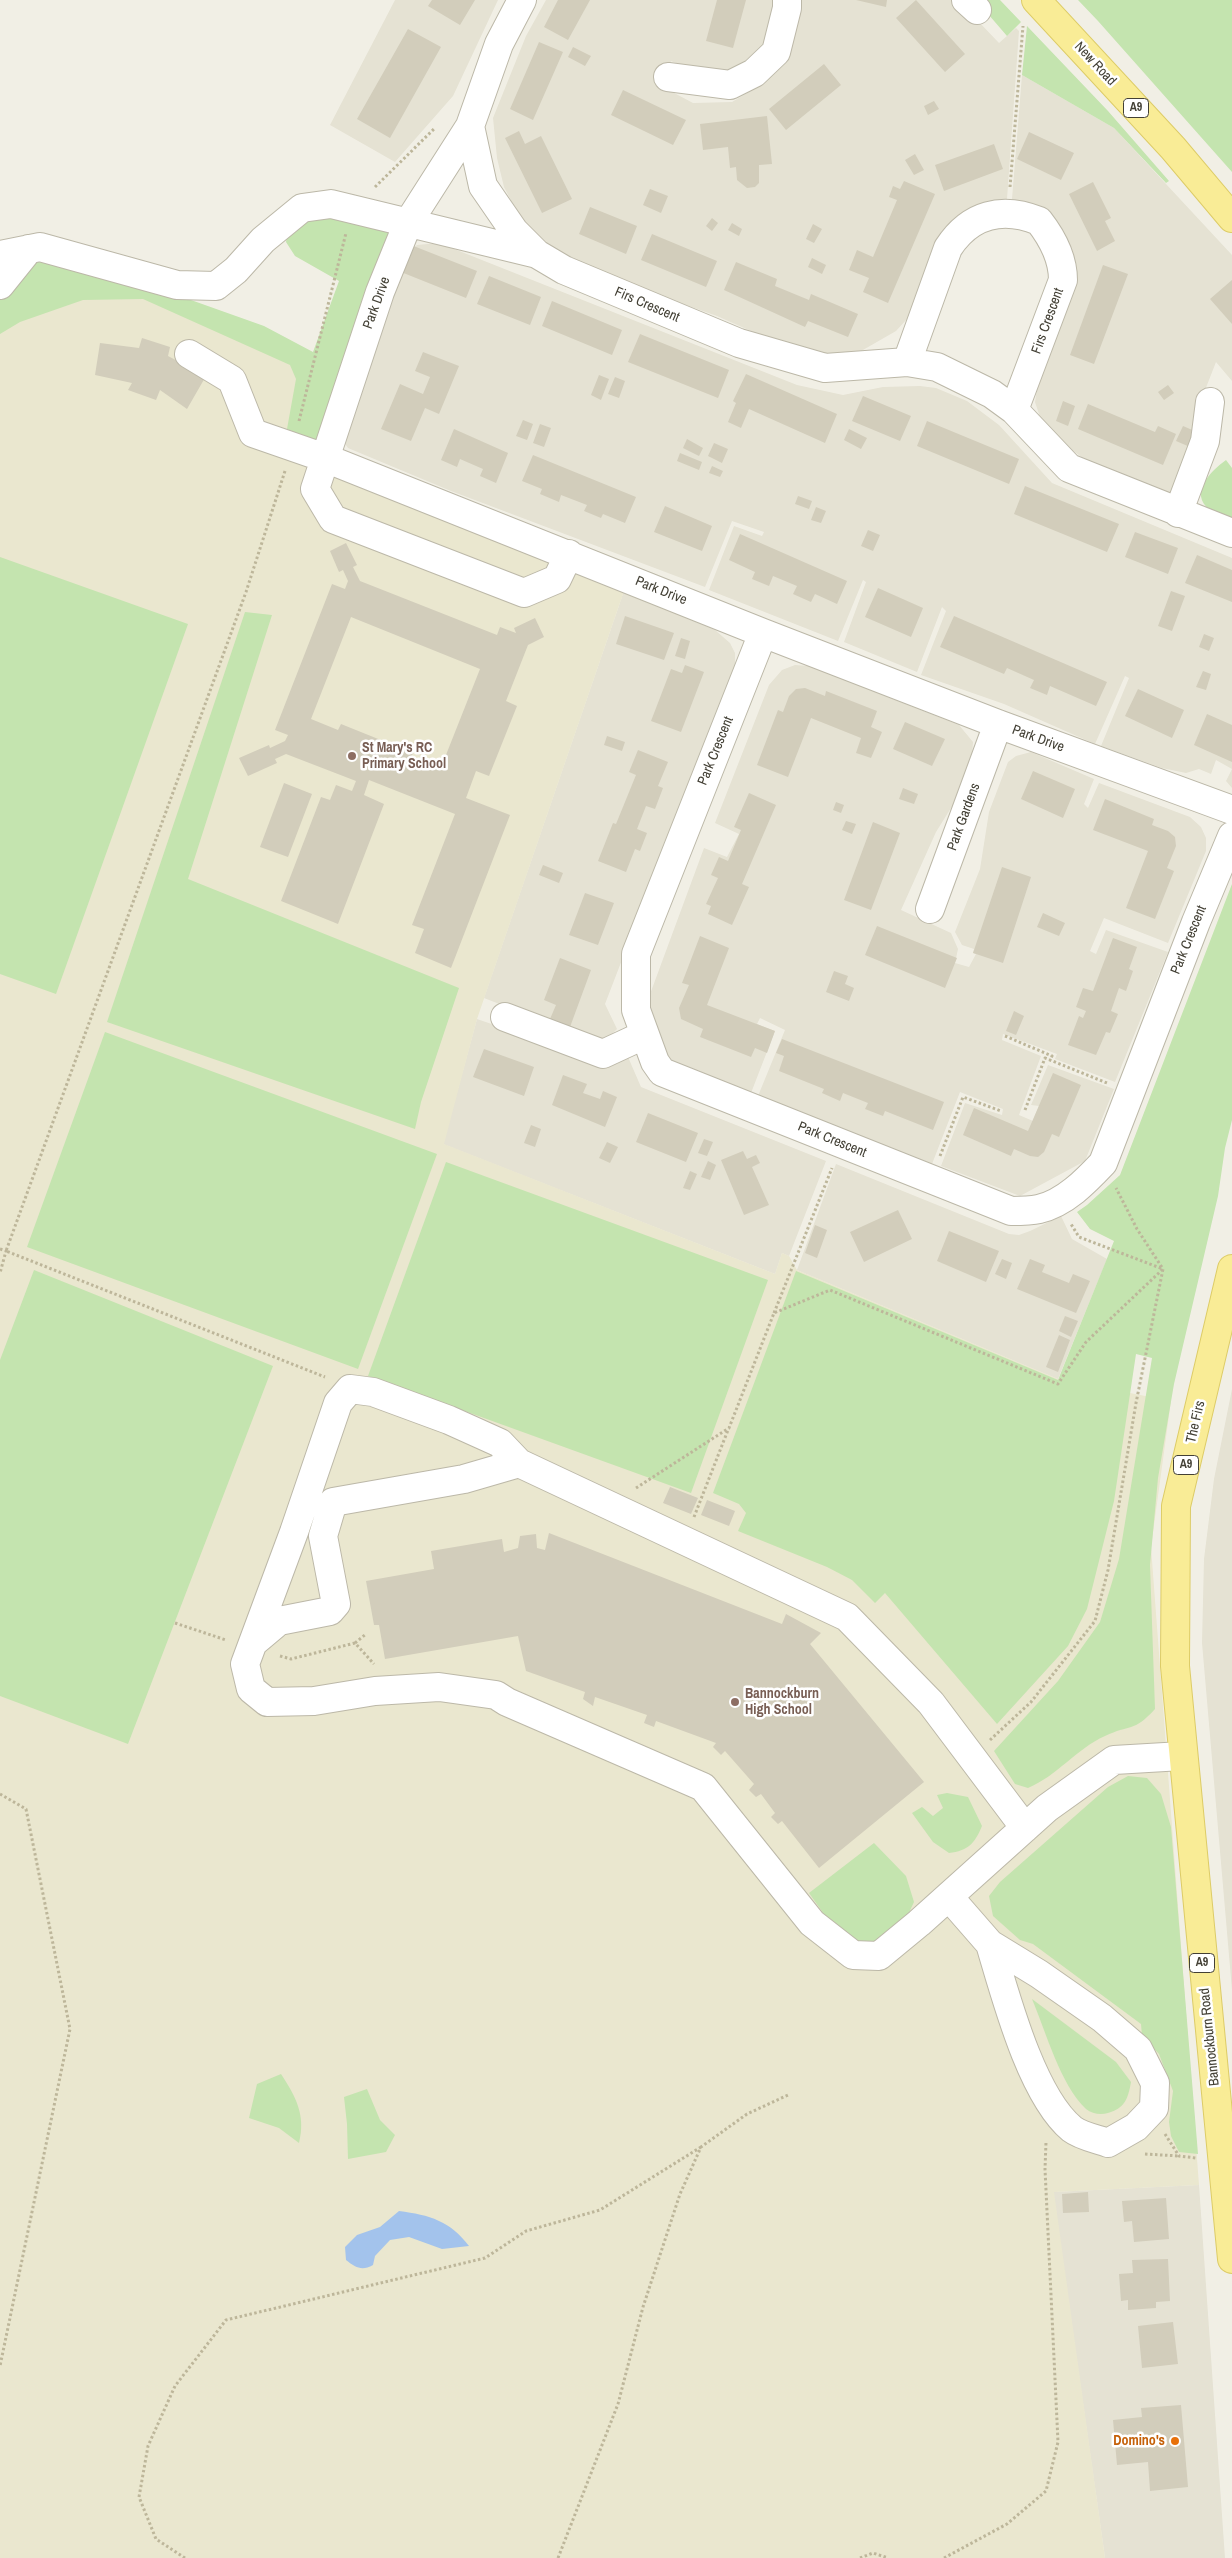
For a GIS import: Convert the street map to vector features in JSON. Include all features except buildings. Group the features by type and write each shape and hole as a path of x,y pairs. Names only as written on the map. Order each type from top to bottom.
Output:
{"main road":[{"name":"New Road","path":"1030,10 1173,148 1232,218"},
{"name":"The Firs","path":"1175,1666 1176,1506 1232,1269"},
{"name":"Bannockburn Road","path":"1175,1666 1182,1756 1232,2259"}],"street":[{"path":"408,223 470,126 499,44 522,0"},
{"path":"668,77 730,85 754,73 776,52 787,8 787,0"},
{"name":"Firs Crescent","path":"470,126 483,186 514,231 537,254 564,270 739,343 824,368 907,362 937,367 970,382 1014,410 1069,468 1232,533"},
{"name":"Firs Crescent","path":"0,255 40,247 177,285 216,286 236,270 263,240 302,208 331,204 537,254"},
{"path":"907,362 948,248 957,234 972,222 1008,212"},
{"name":"Firs Crescent","path":"1008,212 1039,221 1056,247 1063,271 1063,280 1014,410"},
{"name":"Park Drive","path":"408,223 380,292 324,458 569,554 763,633 998,724 1232,810"},
{"path":"0,285 29,249"},
{"path":"189,354 232,380 253,433 324,458 315,489 333,519 524,592 557,578 569,554"},
{"path":"1178,512 1205,441 1210,402"},
{"name":"Park Crescent","path":"763,633 636,954 636,1010 655,1062 662,1072 1011,1211 1038,1210 1059,1202 1089,1178 1102,1163 1196,922 1232,836"},
{"name":"Park Gardens","path":"930,909 998,724"},
{"path":"505,1017 603,1054 644,1035"},
{"path":"1025,1828 931,1703 847,1617 519,1463 500,1443 449,1420 373,1392 350,1390 338,1403 297,1523 245,1664 250,1689 267,1702 314,1701 374,1690 439,1687 496,1695 507,1702 703,1786 812,1923 853,1955 879,1956 948,1897 1025,1828 1047,1808 1114,1760 1182,1756"},
{"path":"252,1646 279,1621 330,1611 336,1604 323,1536 333,1502 464,1479 519,1463"},
{"path":"948,1897 990,1944 1039,1974 1102,2018 1138,2049 1155,2083 1154,2108 1136,2127 1108,2143 1073,2129 1047,2098 1013,2024 990,1944"}],"path":[{"path":"1008,212 1030,10"},
{"path":"0,1273 6,1251 246,592 293,446 353,209 437,126"},
{"path":"1005,1036 1052,1056 1050,1060"},
{"path":"1025,1110 1045,1058 1131,1092"},
{"path":"931,1180 963,1097 1001,1111"},
{"path":"685,1541 842,1144"},
{"path":"972,1757 1031,1702 1095,1621 1108,1570 1136,1403 1163,1269 1137,1228 1102,1163"},
{"path":"1059,1202 1078,1237 1163,1269"},
{"path":"0,1249 308,1369 350,1390"},
{"path":"774,1313 830,1290 1058,1384 1086,1342 1163,1269"},
{"path":"610,1506 729,1428"},
{"path":"175,1623 291,1659 355,1642 366,1634"},
{"path":"355,1642 383,1672 409,1689"},
{"path":"0,1794 26,1809 70,2029 0,2366"},
{"path":"185,2558 156,2539 139,2497 148,2446 174,2386 226,2320 485,2258 526,2231 600,2210 701,2147 747,2114 788,2095"},
{"path":"944,2558 1008,2524 1046,2491 1058,2442 1045,2169 1047,2098"},
{"path":"1154,2108 1171,2147 1179,2156 1222,2160"},
{"path":"558,2558 618,2404 644,2307 680,2194 701,2147"},
{"path":"860,2558 873,2553 888,2558"}],"shaded area":[{"path":"395,0 498,0 453,96 395,162 330,125"},
{"path":"546,0 778,0 769,42 748,72 702,74 671,61 661,86 693,103 732,102 761,85 785,61 795,35 802,0 958,0 999,43 1016,28 1019,31 1007,199 982,206 949,224 907,319 896,331 856,354 823,357 796,351 717,316 615,280 567,259 535,235 517,212 504,187 497,158 493,118 526,36"},
{"path":"1022,75 1114,128 1232,255 1232,381 1216,362 1193,421 1200,430 1173,497 1091,464 1068,447 1040,417 1035,402 1038,382 1073,290 1032,204 1012,199"},
{"path":"439,243 797,385 843,395 883,387 920,386 936,388 967,401 999,425 1052,483 1232,558 1232,769 1216,760 1211,774 1199,769 1186,773 1162,768 1101,746 1129,678 1125,676 1095,744 1004,704 921,675 946,611 942,607 917,672 844,642 866,582 863,580 838,641 709,590 734,526 762,536 764,532 732,521 705,587 451,491 348,448 343,441 345,430 367,376 394,276 405,255 417,245"},
{"path":"115,287 317,365 297,426 285,454 625,588 477,1019 444,1144 775,1274 782,1253 789,1256 797,1270 1058,1379 1171,1401 1151,1547 1199,2185 1054,2192 1105,2558 0,2558 0,295"},
{"path":"625,588 715,630 730,643 735,653 735,666 605,1004 617,1029 602,1044 484,998"},
{"path":"795,665 809,666 959,725 973,742 972,755 956,800 936,832 901,910 951,933 958,949 955,963 969,967 976,954 973,953 974,949 962,945 955,932 980,869 989,812 1008,762 1016,756 1031,752 1094,779 1084,804 1088,808 1099,783 1190,817 1201,827 1206,838 1206,851 1168,943 1104,918 1090,951 1096,954 1106,930 1168,952 1115,1082 1055,1059 1057,1054 1003,1034 1002,1040 1041,1056 1019,1115 1033,1121 1039,1106 1031,1105 1048,1065 1114,1089 1085,1161 1020,1196 941,1166 965,1103 1002,1115 1003,1109 960,1092 932,1164 758,1096 785,1030 760,1018 757,1024 775,1031 751,1093 667,1059 646,1005 704,848 727,857 739,834 715,823 769,685 782,670"},
{"path":"1232,769 1232,788 1226,781"},
{"path":"477,1019 605,1063 628,1057 641,1087 826,1161 789,1256 782,1253 775,1274 443,1144"},
{"path":"836,1164 1009,1234 1019,1235 1061,1216 1072,1239 1107,1259 1058,1379 797,1270"},
{"path":"1232,1389 1232,1990 1202,1643 1204,1559 1214,1479"},
{"path":"1199,2185 1225,2558 1105,2558 1053,2192"}],"green space":[{"path":"976,0 1000,0 1021,22 1007,36"},
{"path":"1078,0 1232,0 1232,172 1098,21"},
{"path":"1027,26 1108,111 1169,181 1166,183 1114,128 1022,75"},
{"path":"307,216 351,221 373,226 394,234 316,441 287,429 296,379 290,365 143,299 83,300 20,322 0,334 0,295 28,263 56,260 101,268 264,326 313,352 339,281 295,256 286,242 289,223"},
{"path":"1226,460 1232,468 1232,519 1210,510 1201,497 1204,483 1214,470"},
{"path":"0,557 188,624 56,994 0,974"},
{"path":"245,612 272,615 188,879 459,988 421,1102 415,1129 107,1022"},
{"path":"1232,884 1232,1120 1225,1148 1218,1196 1174,1384 1158,1478 1150,1565 1155,1709 1148,1717 1136,1725 1113,1732 1095,1741 1048,1777 1028,1788 1015,1784 994,1751 1058,1681 1100,1622 1119,1559 1152,1358 1136,1354 1114,1501 1087,1609 1068,1646 997,1724 885,1593 875,1603 852,1580 827,1567 738,1531 746,1513 739,1504 713,1493 796,1271 1058,1380 1114,1241 1090,1229 1077,1212 1120,1175"},
{"path":"105,1032 437,1154 358,1369 27,1247"},
{"path":"446,1162 768,1280 691,1493 368,1376"},
{"path":"34,1270 273,1366 128,1744 0,1696 0,1360"},
{"path":"1128,1776 1147,1778 1161,1794 1171,1827 1198,2154 1179,2152 1171,2136 1169,2122 1173,2091 1159,2054 1142,2036 1141,2024 1033,1944 1020,1940 993,1916 989,1896 1000,1882 1108,1787"},
{"path":"947,1793 968,1797 982,1826 977,1837 970,1845 956,1852 949,1853 933,1842 912,1813 922,1807 933,1816 943,1808 937,1795"},
{"path":"874,1843 906,1876 914,1902 906,1919 877,1943 863,1943 836,1931 809,1893"},
{"path":"1032,1999 1116,2062 1131,2082 1129,2093 1122,2105 1114,2111 1105,2114 1094,2113 1086,2109 1061,2072"},
{"path":"281,2074 298,2107 301,2124 299,2143 279,2128 249,2118 257,2084"},
{"path":"367,2089 380,2120 395,2135 386,2152 348,2159 344,2097"}],"water":[{"path":"399,2211 430,2217 447,2225 462,2237 469,2246 442,2249 409,2237 390,2240 375,2256 373,2265 369,2267 359,2268 346,2260 345,2247 357,2235 380,2227"}],"place":[{"name":"St Mary's RC Primary School","path":"352,756"},
{"name":"Bannockburn High School","path":"735,1702"},
{"name":"Domino's","path":"1175,2441"}]}
